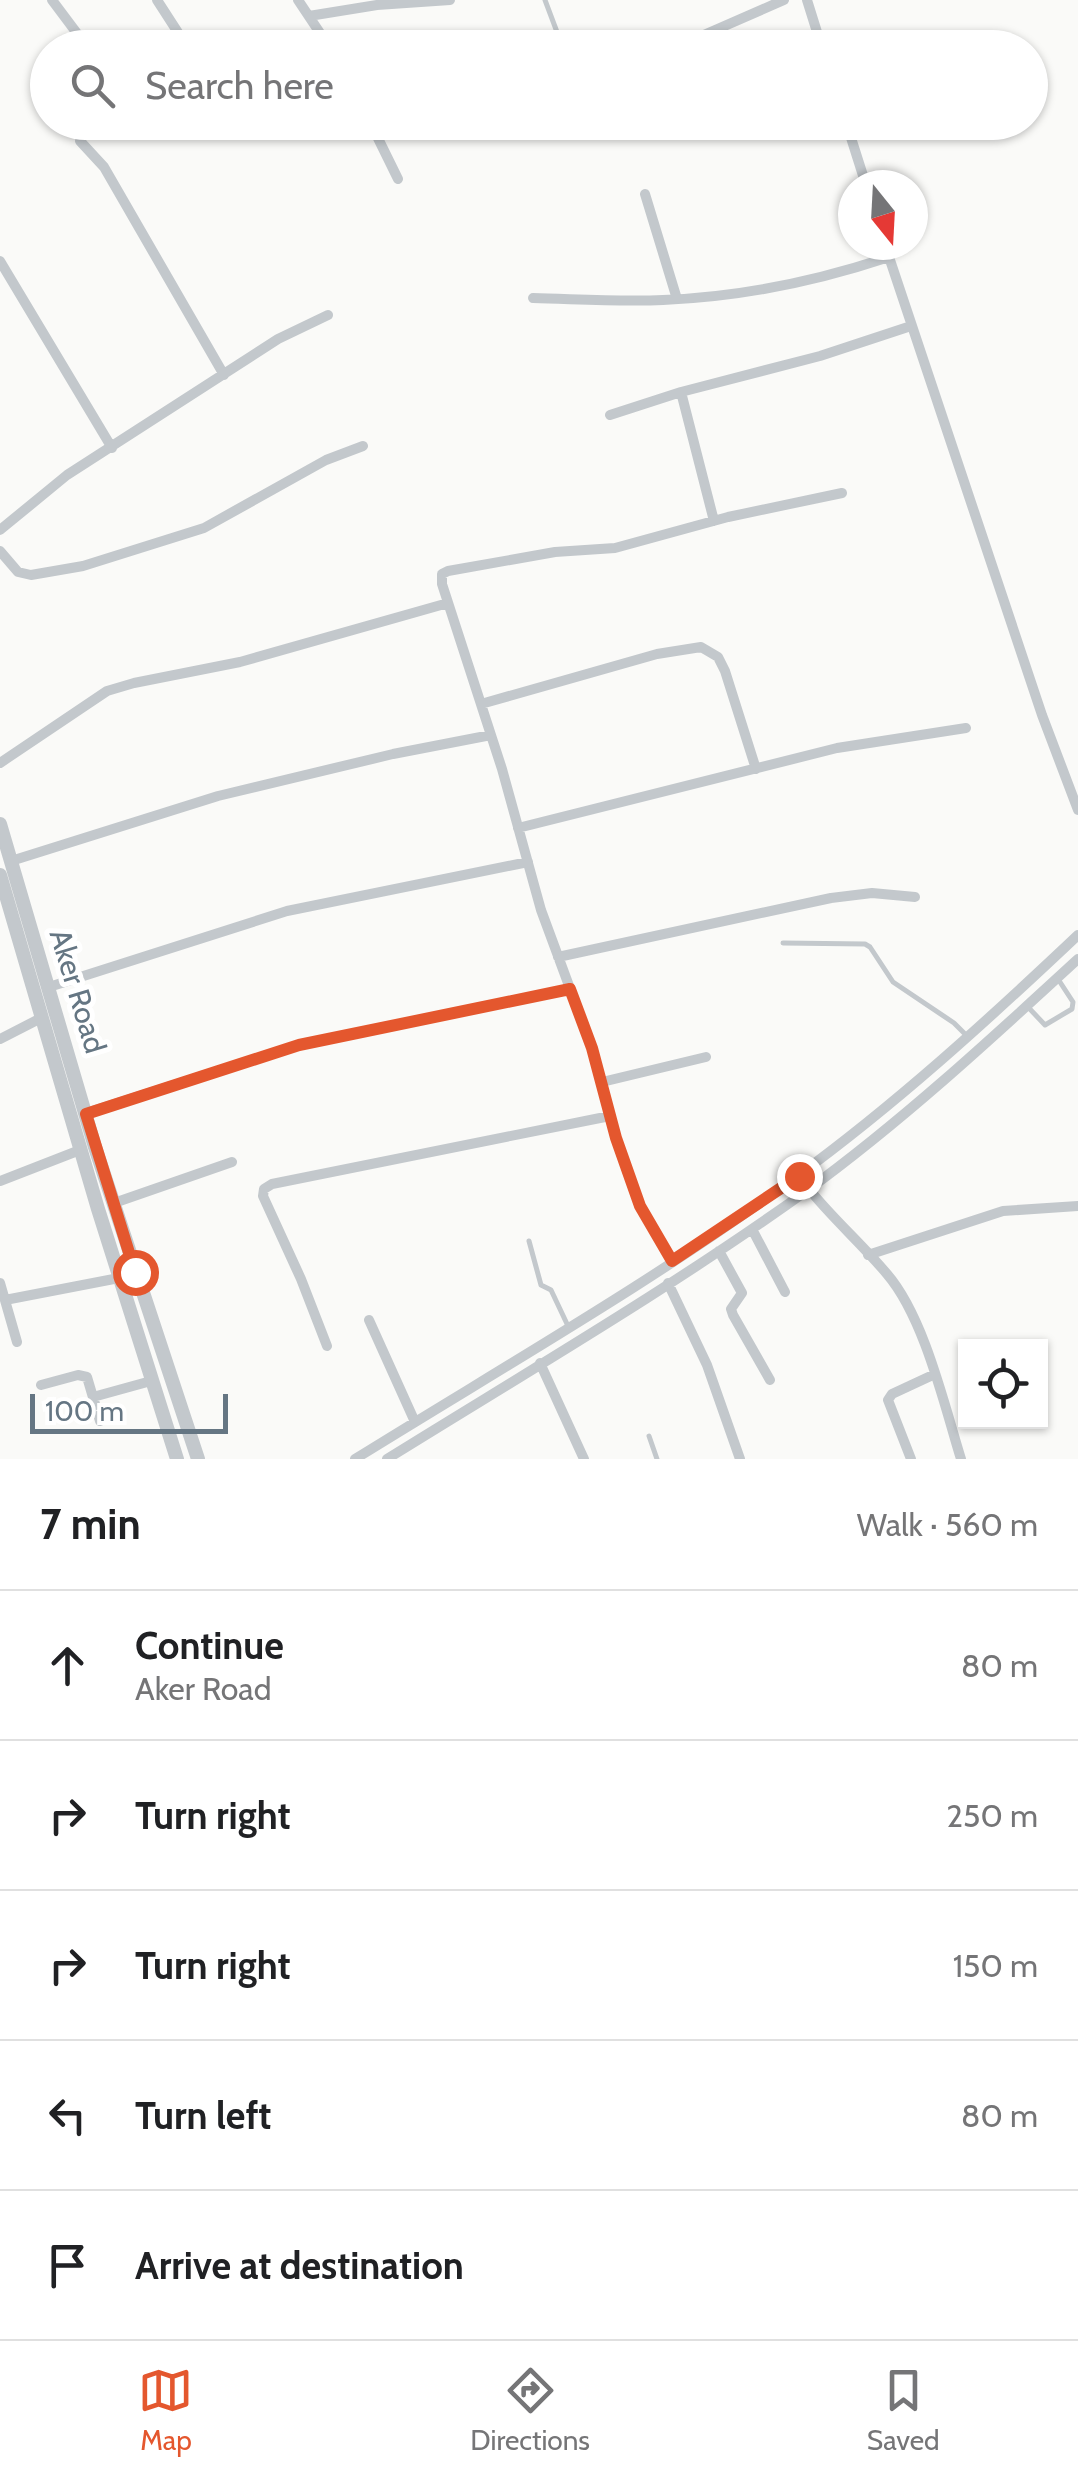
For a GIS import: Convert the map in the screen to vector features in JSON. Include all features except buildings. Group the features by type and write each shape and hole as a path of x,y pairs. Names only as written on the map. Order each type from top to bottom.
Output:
{"street":[{"path":"52,0 74,30"},
{"path":"157,0 176,30"},
{"path":"298,0 319,30"},
{"path":"310,16 376,3 450,0"},
{"path":"715,30 784,0"},
{"path":"807,0 816,30"},
{"path":"379,140 398,179"},
{"path":"852,140 861,170"},
{"path":"80,141 104,167 224,376"},
{"path":"644,194 677,298"},
{"path":"533,298 677,298 836,275 868,260"},
{"path":"890,260 1042,716 1078,810"},
{"path":"0,261 112,448"},
{"path":"0,530 67,475 278,339 328,315"},
{"path":"610,416 911,326"},
{"path":"681,392 714,521"},
{"path":"0,550 18,572 30,575 83,566 152,547 204,528 326,460 363,446"},
{"path":"672,1261 640,1206 528,862 442,574 555,552 615,548 842,493"},
{"path":"0,763 107,691 134,682 240,662 448,603"},
{"path":"481,704 657,654 701,647 718,657 725,671 756,769"},
{"path":"518,828 837,748 966,728"},
{"path":"11,861 218,796 392,754 491,735"},
{"name":"Aker Road","path":"0,824 42,1017 177,1459"},
{"path":"49,987 287,910 528,862"},
{"name":"Aker Road","path":"0,876 49,987 114,1203 198,1459"},
{"path":"558,957 831,898 872,893 915,897"},
{"path":"355,1459 672,1261 799,1176 968,1037 1078,935"},
{"path":"387,1459 719,1251 808,1189 891,1124 1078,960"},
{"path":"86,1114 299,1045 570,989"},
{"path":"0,1039 42,1017"},
{"path":"602,1082 706,1057"},
{"path":"326,1346 264,1188 610,1116"},
{"path":"0,1181 80,1150"},
{"path":"114,1203 232,1162"},
{"path":"808,1189 888,1275 908,1309 935,1374 960,1459"},
{"path":"868,1255 1003,1211 1078,1206"},
{"path":"752,1228 785,1292"},
{"path":"719,1251 742,1293 731,1309 733,1315 770,1380"},
{"path":"5,1300 119,1278"},
{"path":"668,1282 708,1365 740,1459"},
{"path":"0,1283 17,1342"},
{"path":"369,1320 415,1422"},
{"path":"540,1364 584,1459"},
{"path":"911,1459 888,1400 892,1394 935,1374"},
{"path":"41,1385 86,1377 100,1421"},
{"path":"93,1397 151,1381"}],"lane":[{"path":"545,0 557,30"},
{"path":"783,942 865,944 893,982 954,1022 968,1037"},
{"path":"1028,1006 1045,1026 1072,1009 1058,978"},
{"path":"530,1241 541,1285 551,1290 568,1326"},
{"path":"649,1436 657,1459"}],"route":[{"path":"135,1272 86,1114 299,1045 570,989 640,1206 672,1261 799,1176"}]}
